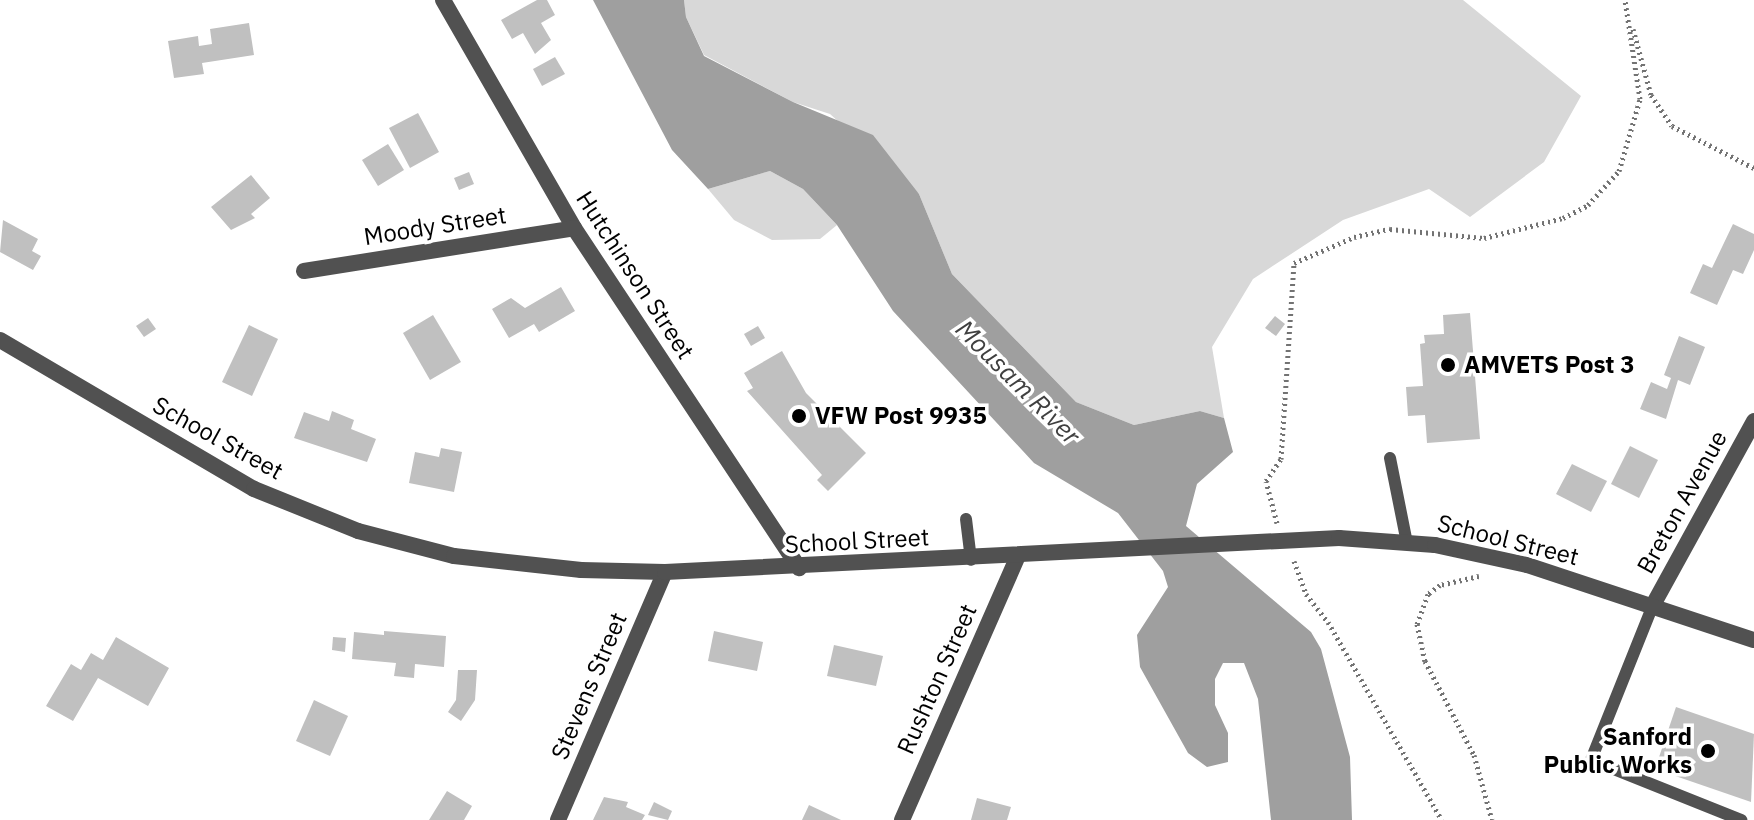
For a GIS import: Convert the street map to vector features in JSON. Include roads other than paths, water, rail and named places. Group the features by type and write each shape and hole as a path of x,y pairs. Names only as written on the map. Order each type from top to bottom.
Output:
{"street":[{"name":"Hutchinson Street","path":"443,0 574,228 739,464 799,568"},
{"name":"Moody Street","path":"304,271 574,228"},
{"name":"School Street","path":"0,340 254,489 358,531 454,556 519,565 665,572 1017,558 1285,538 1407,543 1484,556 1653,605 1754,640"},
{"name":"Breton Avenue","path":"1653,605 1754,421"},
{"name":"Rushton Street","path":"902,820 1017,558"},
{"name":"Stevens Street","path":"558,820 665,572"}],"lane":[{"path":"1390,458 1407,543"},
{"path":"966,519 971,560"},
{"path":"1653,605 1591,760 1741,820"}],"water":[{"name":"Mousam River","path":"593,0 684,0 686,17 704,56 793,102 873,135 919,194 952,274 1076,402 1134,425 1200,411 1224,418 1233,452 1197,484 1186,526 1311,632 1321,649 1350,757 1352,820 1271,820 1258,699 1244,663 1223,663 1215,679 1215,705 1228,733 1228,762 1207,767 1188,753 1140,667 1137,635 1168,587 1163,571 1118,513 1034,463 893,311 837,225 803,189 770,171 708,189 672,150"}],"place":[{"name":"AMVETS Post 3","path":"1448,365"},
{"name":"VFW Post 9935","path":"799,416"},
{"name":"Sanford Public Works","path":"1708,751"}]}
